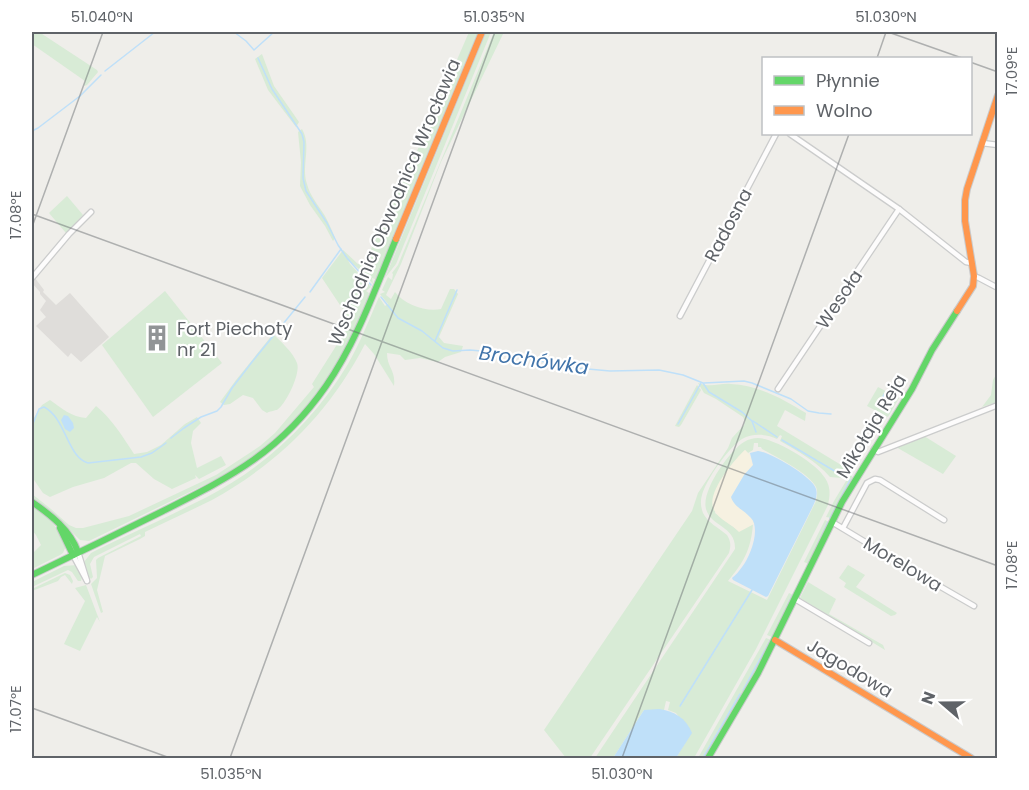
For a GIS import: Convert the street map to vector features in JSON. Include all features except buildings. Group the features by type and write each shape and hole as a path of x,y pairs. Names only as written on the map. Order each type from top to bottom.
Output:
{"street":[{"name":"Wschodnia Obwodnica Wrocławia","path":"32,575 219,483 254,461 307,411 334,375 355,336 482,32"},
{"path":"998,95 964,203 964,217 974,276 998,288"},
{"name":"Radosna","path":"680,316 775,135"},
{"path":"791,135 899,209 966,262 972,263"},
{"path":"982,143 998,145"},
{"name":"Wesoła","path":"778,389 899,209"},
{"path":"32,278 91,212"},
{"name":"Mikołaja Reja","path":"708,759 758,674 852,485 912,389 932,350 971,290 974,276"},
{"path":"874,449 878,452 998,405"},
{"path":"843,528 867,483 875,479 884,482 944,520"},
{"path":"32,502 59,525 87,581 75,554"},
{"name":"Morelowa","path":"832,522 974,606"},
{"path":"795,599 868,643"},
{"name":"Jagodowa","path":"775,640 971,759"}],"shaded area":[{"path":"35,278 44,290 43,292 56,305 70,293 109,337 81,362 71,353 68,357 36,326 46,317 40,310 46,301 32,283"}],"green space":[{"path":"32,32 39,32 98,72 84,86 85,81 32,44"},
{"path":"469,32 479,32 380,272 375,279 372,278 373,284 348,260 371,287 366,291 369,293 366,306 358,323 342,356 326,381 299,415 265,447 231,472 89,541 80,540 51,512 32,498 32,494 69,525 76,528 129,516 216,475 260,446 275,433 314,387 312,384 348,323 346,314 322,278 343,250 358,264 364,264 424,136"},
{"path":"486,32 491,32 396,264 385,278"},
{"path":"494,32 504,32 441,162 401,264 386,295 391,299 395,292 410,304 435,310 441,309 450,289 454,289 458,294 439,337 444,343 463,346 461,352 438,362 420,358 405,360 400,355 387,353 394,376 394,386 365,344 351,369 319,414 281,452 237,485 212,500 145,532 145,536 105,556 97,590 103,612 101,613 91,584 97,578 96,560 141,536 140,534 94,557 90,564 93,577 91,579 84,562 91,553 207,497 249,472 304,423 335,385 356,348 379,297 385,306 388,304 380,294 385,292 382,290 388,277 392,280 392,273 398,265"},
{"path":"262,54 274,86 299,122 296,127 268,90 255,59"},
{"path":"302,129 306,142 305,177 312,197 329,224 335,238 333,241 300,186 301,162 298,132"},
{"path":"67,196 83,215 66,233 49,213"},
{"path":"165,291 222,363 153,417 102,345"},
{"path":"273,334 290,351 298,368 292,388 281,407 267,413 253,398 243,395 230,404 224,405 220,402"},
{"path":"997,373 997,402 982,407 991,395 993,380"},
{"path":"698,383 751,387 806,413 805,421 785,410 777,426 851,471 842,478 830,477 813,461 780,441 782,436 780,435 777,439 755,435 736,443 713,473 701,500 705,517 727,535 730,544 729,553 590,758 566,758 544,730 692,511 698,493 728,448 732,438 744,425 743,417 704,393"},
{"path":"697,385 701,390 681,425 675,426"},
{"path":"878,387 899,398 888,417 867,406"},
{"path":"50,400 71,414 86,418 96,406 112,422 134,454 147,452 161,445 185,424 197,417 201,423 193,431 191,443 197,468 221,456 226,465 199,479 195,475 196,478 172,489 154,479 136,463 131,463 104,478 50,497 43,493 32,477 32,421 42,405"},
{"path":"924,436 956,456 943,474 896,447"},
{"path":"756,438 774,442 813,465 827,481 830,494 828,505 756,649 694,758 676,758 691,733 676,713 668,710 670,702 666,701 664,710 644,710 613,758 595,758 735,549 732,536 709,515 706,501 712,482 724,462 744,442","holes":["754,443 758,443 758,447 807,476 816,487 817,492 816,501 767,600 728,581 746,555 753,524 739,531 715,513 730,467 745,450 748,453 753,450"]},
{"path":"849,476 853,478 832,518 826,517 834,501"},
{"path":"32,505 52,522 66,546 63,553 32,569 32,554 41,545 32,530"},
{"path":"825,520 829,522 809,564 804,562"},
{"path":"77,565 82,577 81,581 78,581 68,570 32,587 32,582 64,566"},
{"path":"848,565 865,575 856,587 897,613 895,615 891,616 844,587 846,583 839,578"},
{"path":"65,573 70,575 72,584 65,575 58,581 32,591 32,589"},
{"path":"808,582 836,599 829,614 883,645 885,650 800,598"},
{"path":"86,585 100,622 97,617 80,651 64,644 85,601 75,588"},
{"path":"789,593 793,595 772,637 767,635"},
{"path":"766,638 771,640 757,670 706,758 698,758"}],"sand":[{"path":"745,450 750,455 753,465 744,475 748,515 754,524 739,532 719,517 712,503 722,478"}],"water":[{"path":"884,393 895,399 890,408 879,402"},
{"path":"64,415 68,416 73,423 74,428 70,432 65,429 61,420"},
{"path":"758,451 772,456 799,472 813,484 817,492 813,506 766,597 732,578 748,557 755,529 751,518 737,506 731,497 753,465 750,453"},
{"path":"659,709 679,716 692,733 676,758 613,758 644,710"}],"waterway":[{"name":"Brochówka","path":"105,71 155,32"},
{"name":"Brochówka","path":"234,32 254,50 274,32"},
{"name":"Brochówka","path":"258,58 272,89 302,134 304,142 303,178 306,191 338,245 371,285"},
{"name":"Brochówka","path":"32,131 80,96 101,75"},
{"path":"310,292 341,249"},
{"path":"435,341 457,290"},
{"path":"171,438 201,417 221,407 232,388 305,297"},
{"name":"Brochówka","path":"381,297 398,318 422,331 443,348 453,351 492,352 577,368 610,371 659,370 683,375 703,383 709,392 742,412 752,421 756,432"},
{"path":"704,383 744,381 791,399 808,411 831,414"},
{"path":"678,424 701,383"},
{"path":"32,426 39,409 44,407 57,420 75,453 88,463 141,457 152,453 166,443"},
{"path":"753,421 777,437"},
{"path":"782,440 843,476"},
{"path":"830,518 850,480"},
{"path":"809,563 828,522"},
{"path":"795,591 807,567"},
{"name":"Brochówka","path":"680,706 752,590"},
{"path":"773,636 792,596"},
{"path":"743,690 770,641"},
{"path":"703,758 740,694"}],"traffic: fast":[{"path":"32,575 211,486 253,460 291,428 309,409 337,369 365,314 396,239"},
{"path":"708,758 758,673 842,502 957,311"},
{"path":"32,502 65,530 78,552"},
{"path":"60,528 73,555"}],"traffic: slow":[{"path":"396,239 482,32"},
{"path":"957,311 973,286 974,276 965,221 967,189 998,95"},
{"path":"775,640 971,758"}],"place":[{"name":"Fort Piechoty nr 21","path":"157,338"}]}
